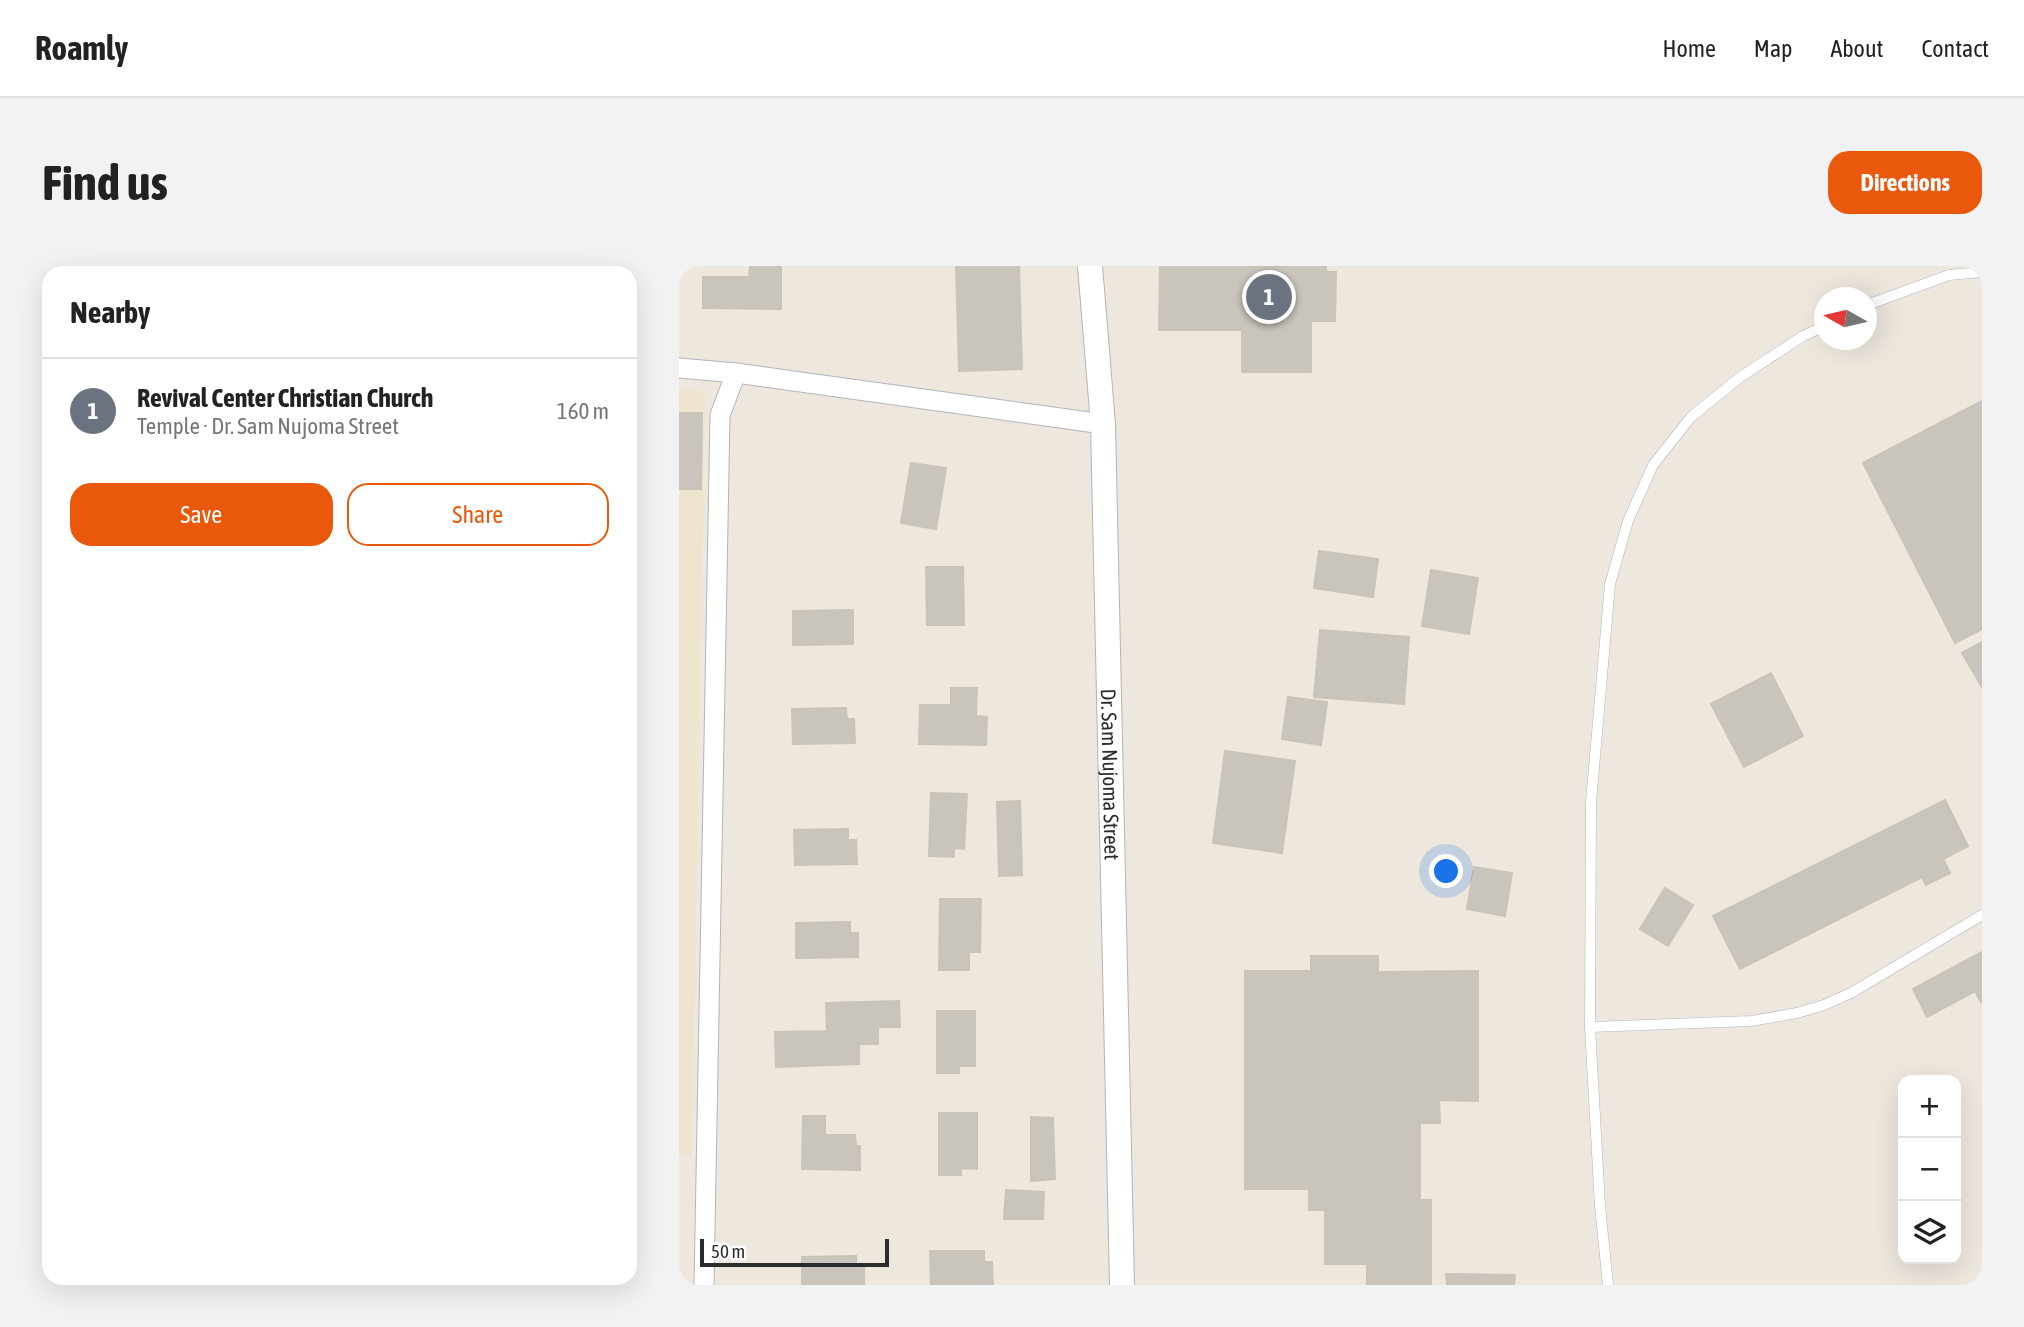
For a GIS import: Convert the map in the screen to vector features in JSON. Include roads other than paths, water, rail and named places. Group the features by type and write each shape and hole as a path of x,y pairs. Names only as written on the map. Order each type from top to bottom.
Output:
{"street":[{"name":"Dr. Sam Nujoma Street","path":"1090,266 1103,424 1122,1285"},
{"path":"679,368 736,373 1103,424"},
{"path":"704,1285 720,415 736,373"}],"lane":[{"path":"1877,301 1949,275 1982,272"},
{"path":"1608,1285 1600,1206 1590,1027 1591,802 1610,584 1628,521 1653,466 1691,417 1739,377 1814,331"},
{"path":"1590,1027 1751,1021 1797,1013 1851,993 1982,915"}],"place":[{"name":"Revival Center Christian Church","path":"1269,297"}]}
